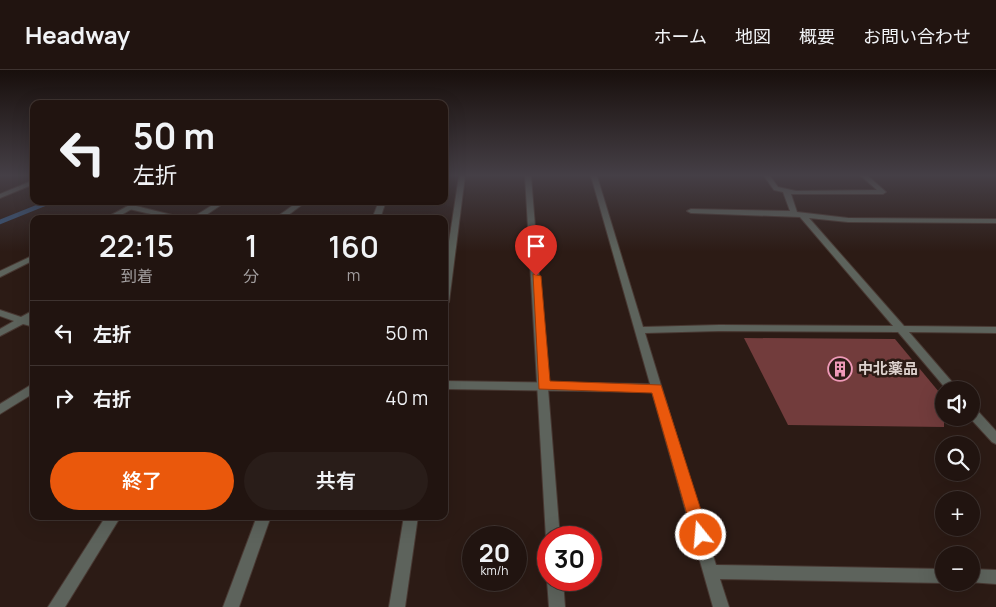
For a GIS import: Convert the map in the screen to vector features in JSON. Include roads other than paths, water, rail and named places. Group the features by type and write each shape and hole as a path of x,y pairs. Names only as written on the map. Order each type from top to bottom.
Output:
{"street":[{"path":"448,274 458,201"},
{"path":"530,201 552,526"},
{"path":"601,201 722,607"},
{"path":"791,201 798,214 945,381"},
{"path":"201,215 217,205"},
{"path":"284,215 298,205"},
{"path":"115,215 132,206 168,215"},
{"path":"691,211 798,214 848,220 996,221"},
{"path":"0,274 30,259"},
{"path":"0,312 30,323"},
{"path":"0,333 30,315"},
{"path":"638,330 719,328 901,331 996,330"},
{"path":"448,385 657,388"},
{"path":"0,410 30,390"},
{"path":"980,421 996,439"},
{"path":"56,607 111,520"},
{"path":"231,607 263,520"},
{"path":"397,607 410,520"},
{"path":"712,572 935,576"},
{"path":"980,576 996,577"},
{"path":"556,591 557,607"}],"waterway":[{"path":"0,222 42,205"}],"place":[{"name":"中北薬品","path":"840,369"}]}
